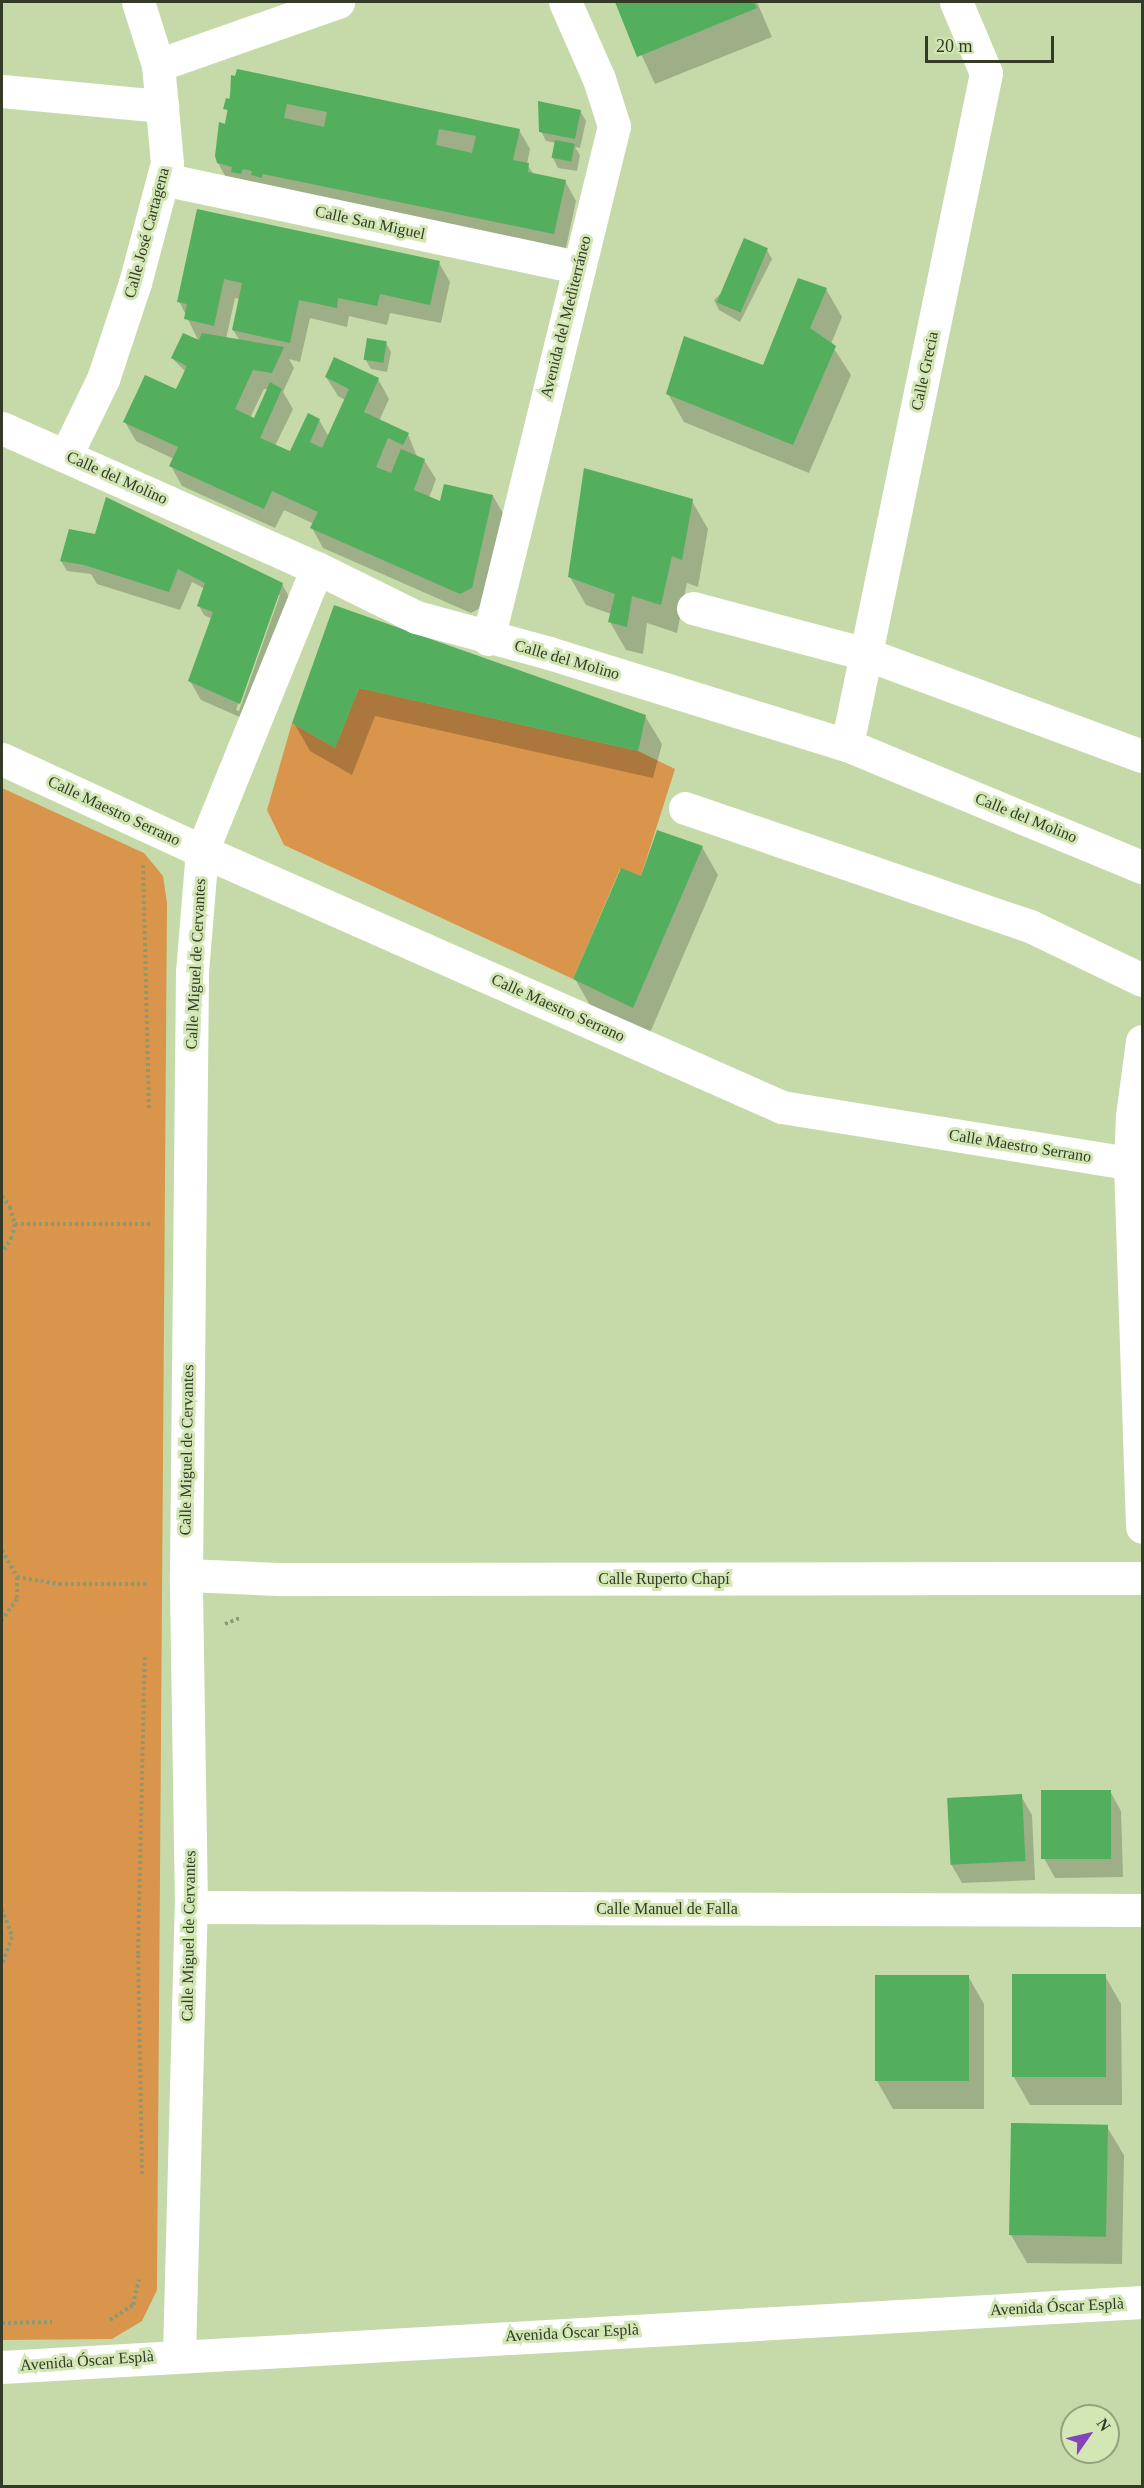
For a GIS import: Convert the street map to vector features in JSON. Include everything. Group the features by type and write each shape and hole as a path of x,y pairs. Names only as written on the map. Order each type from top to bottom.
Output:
{"street":[{"name":"Calle José Cartagena","path":"66,455 103,379 168,163 158,65 138,2"},
{"path":"158,65 339,2"},
{"name":"Avenida del Mediterráneo","path":"488,639 577,267 614,126 599,79 565,2"},
{"name":"Calle Grecia","path":"847,745 986,73 956,2"},
{"path":"2,91 162,106"},
{"name":"Calle San Miguel","path":"163,179 577,267"},
{"name":"Calle del Molino","path":"2,428 317,568 416,617 488,639 549,653 847,745 1143,867"},
{"name":"Calle Miguel de Cervantes","path":"179,2355 191,1907 186,1575 192,972 202,851 317,568"},
{"path":"693,608 866,654 1143,756"},
{"name":"Calle Maestro Serrano","path":"2,759 202,851 782,1107 1136,1165"},
{"path":"685,808 1030,926 1143,980"},
{"path":"1143,1041 1132,1116 1136,1165 1143,1527"},
{"name":"Calle Ruperto Chapí","path":"186,1575 279,1579 1143,1578"},
{"name":"Calle Manuel de Falla","path":"191,1907 1143,1910"},
{"name":"Avenida Óscar Esplà","path":"2,2367 179,2355 1143,2302"}],"path":[{"path":"132,859 143,863 149,1120"},
{"path":"2,1196 10,1207 15,1224 12,1237 2,1253"},
{"path":"151,1212 152,1234"},
{"path":"15,1224 151,1224"},
{"path":"2,1550 17,1577 17,1599 2,1620"},
{"path":"147,1573 147,1595"},
{"path":"17,1577 59,1584 147,1584"},
{"path":"142,2184 138,1954 145,1651"},
{"path":"2,1909 12,1937 2,1965"},
{"path":"97,2321 109,2320 133,2305 141,2276"},
{"path":"2,2323 61,2322"}],"shaded area":[{"path":"359,688 638,751 675,769 641,876 620,869 573,979 284,845 267,810 292,723 335,748"},
{"path":"2,788 144,853 163,876 167,903 157,2290 142,2321 112,2339 2,2340"}],"building":[{"path":"615,2 754,2 757,8 637,57"},
{"path":"237,69 520,129 513,160 529,163 528,172 566,180 554,234 263,174 262,178 251,175 252,171 243,169 241,174 231,172 232,167 217,163 215,156 219,122 225,124 228,110 223,109 226,98 230,99 231,75 235,76","holes":["287,104 327,112 324,127 284,118","439,129 476,136 472,153 436,145"]},
{"path":"538,101 581,110 575,139 539,132"},
{"path":"555,140 575,144 571,161 552,158"},
{"path":"197,209 440,261 430,305 380,294 377,306 338,298 337,308 299,300 290,343 232,330 242,283 224,279 214,326 184,319 187,304 177,302"},
{"path":"744,238 768,248 741,313 717,302"},
{"path":"798,278 827,288 810,328 836,346 793,445 666,394 684,336 763,365"},
{"path":"183,333 199,340 202,333 284,347 272,373 253,370 235,409 254,418 270,382 282,389 260,438 290,451 308,413 320,419 310,442 322,448 349,389 325,377 334,357 379,378 364,412 409,433 403,445 388,438 376,467 391,473 401,449 425,459 414,490 440,501 444,484 493,495 472,588 460,594 310,528 318,512 272,491 264,509 169,466 178,447 123,422 145,375 176,389 187,366 171,358"},
{"path":"367,338 387,341 383,363 364,360"},
{"path":"584,468 693,499 682,560 672,556 661,605 632,596 627,627 608,622 615,594 568,577"},
{"path":"106,497 283,583 240,704 188,681 213,612 197,606 205,583 178,569 169,592 84,565 60,561 69,529 95,534"},
{"path":"334,605 646,715 638,751 359,688 335,748 292,723"},
{"path":"657,830 703,846 633,1008 573,979 621,868 641,876"},
{"path":"1041,1790 1111,1790 1111,1859 1041,1859"},
{"path":"1022,1794 1026,1861 951,1865 947,1798"},
{"path":"1012,1974 1106,1974 1106,2077 1012,2077"},
{"path":"875,1975 969,1975 969,2081 875,2081"},
{"path":"1011,2123 1108,2125 1106,2237 1009,2235"}]}
